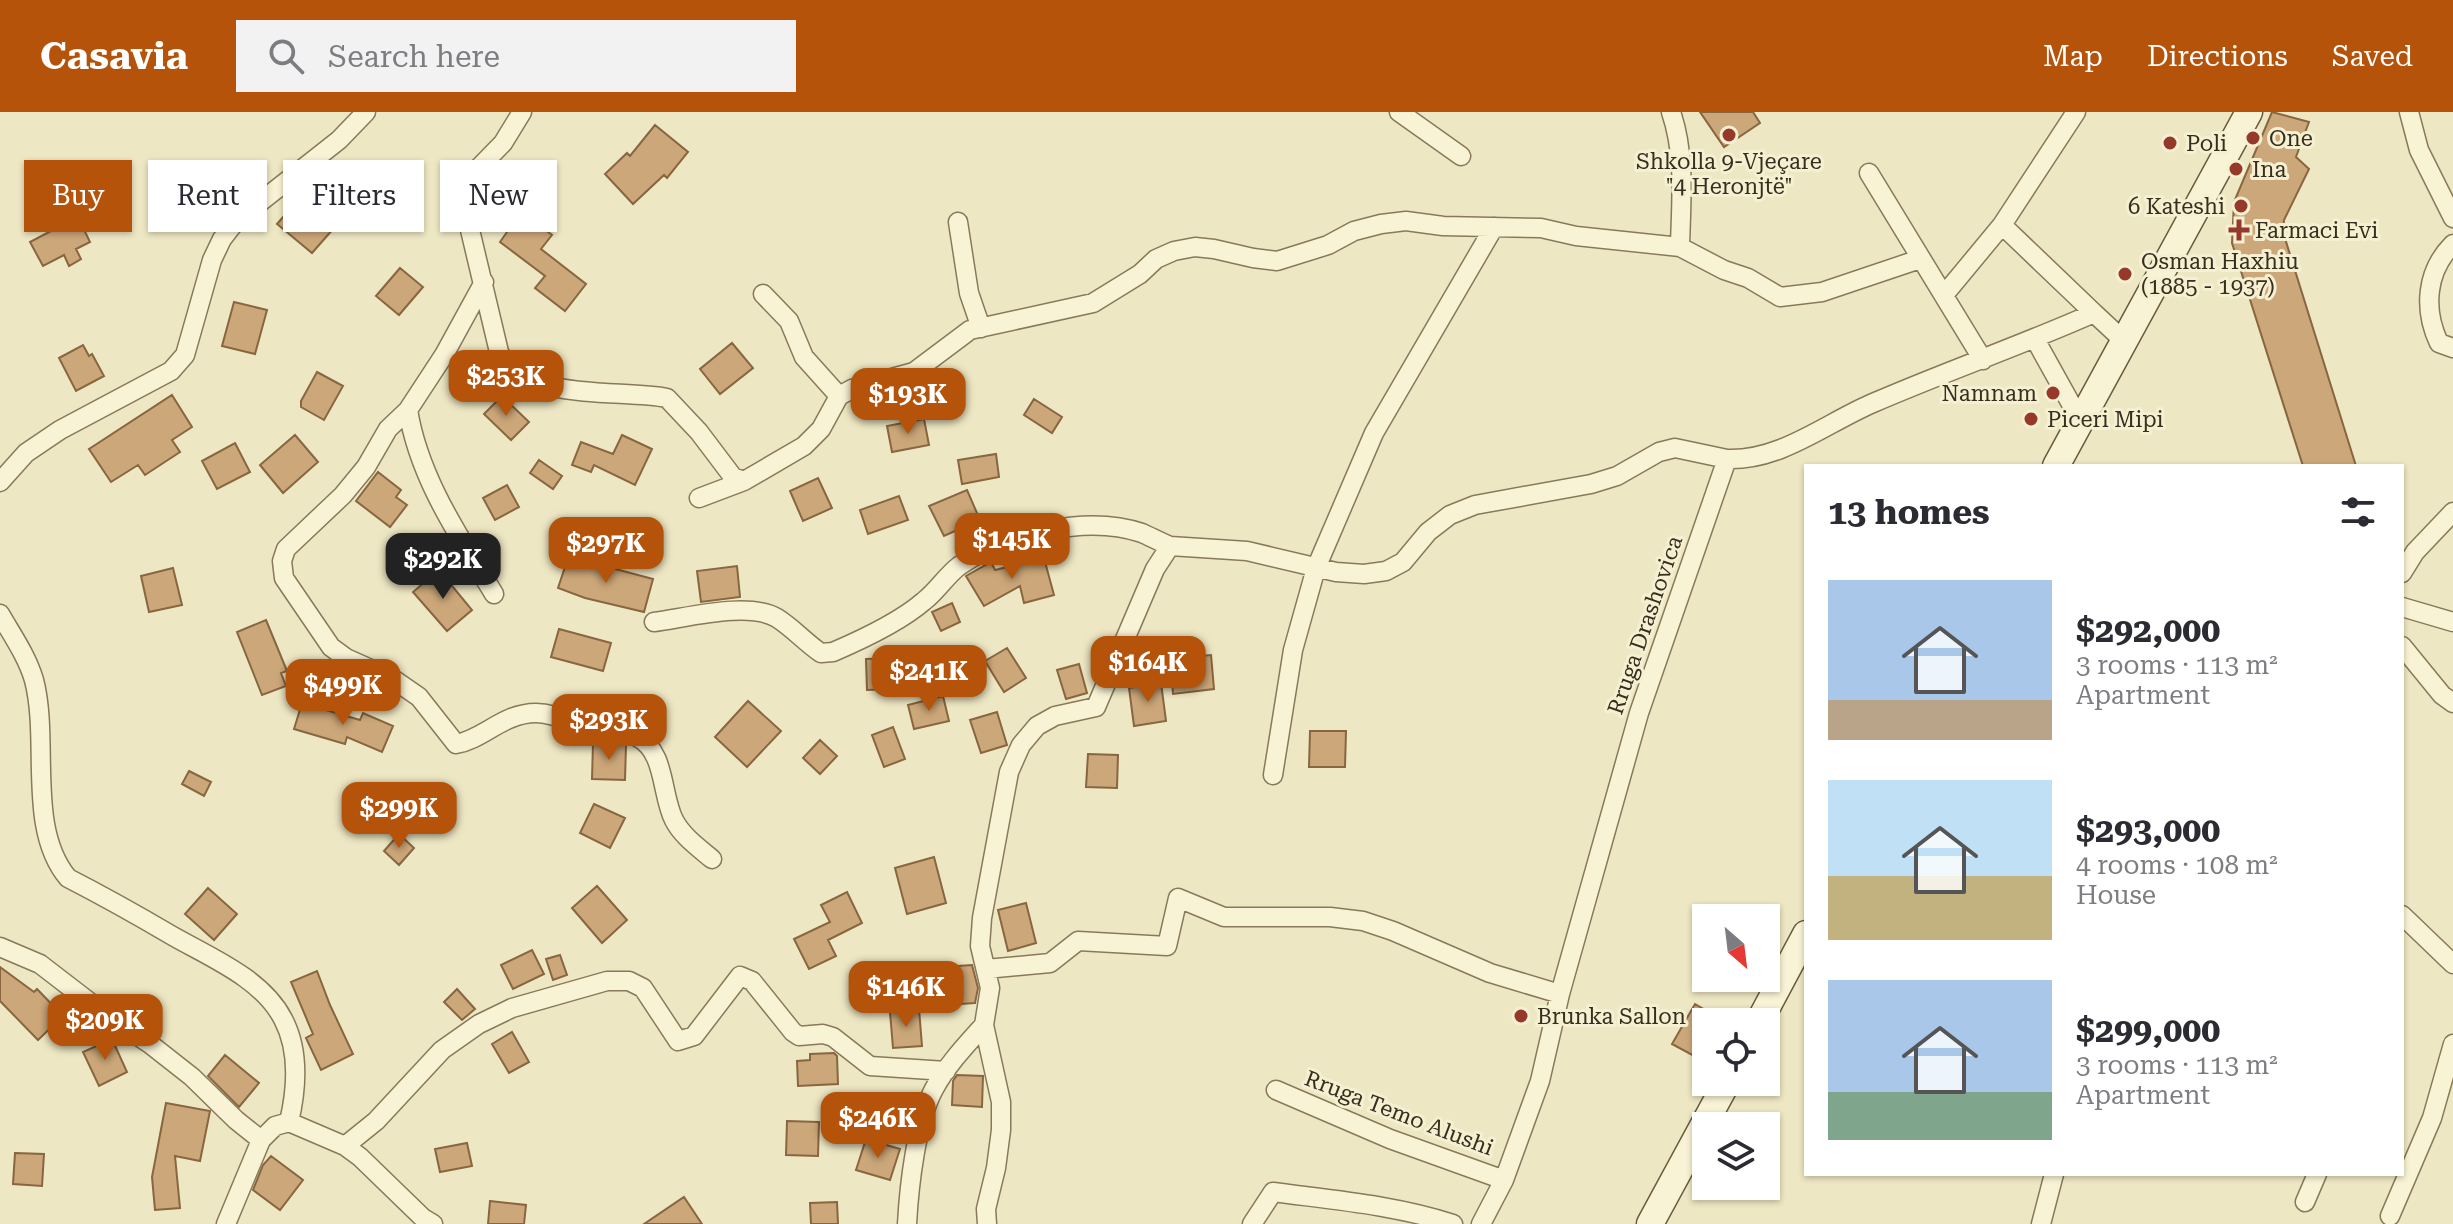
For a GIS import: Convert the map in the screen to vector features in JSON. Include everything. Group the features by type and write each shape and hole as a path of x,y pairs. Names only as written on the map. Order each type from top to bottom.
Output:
{"main road":[{"path":"2057,464 2249,112"},
{"path":"1769,1008 1799,965 1804,943"},
{"path":"1650,1224 1719,1096"}],"street":[{"path":"0,482 26,453 60,430 171,371 185,355 212,260 222,239 236,221 339,140 366,112"},
{"path":"522,112 503,143 464,183 461,192 499,352 505,364 515,373 570,390 667,398 699,432 733,477 744,481"},
{"path":"1399,112 1461,156"},
{"path":"1671,112 1678,131 1682,166 1680,247"},
{"path":"1944,295 2002,225 2076,112"},
{"path":"2409,112 2419,150 2453,218"},
{"path":"1869,173 1983,360"},
{"path":"699,498 744,481 804,446 821,429 839,396 852,389 914,372 970,330 1093,303 1140,274 1156,259 1174,251 1195,247 1277,261 1328,245 1354,231 1381,224 1406,221 1443,226 1541,228 1576,236 1680,247 1705,262 1748,278 1780,297 1822,292 1920,259"},
{"path":"958,222 969,293 981,328"},
{"path":"2002,225 2124,341"},
{"path":"1273,775 1293,650 1316,568 1374,433 1494,227"},
{"path":"2453,244 2441,255 2435,268 2428,306 2429,323 2439,343 2453,348"},
{"path":"484,282 444,355 408,410 388,429 366,467 343,495 286,549 282,561 284,578 331,647 346,658 393,679 419,697 456,744 497,723 536,713 559,716 595,730 635,736 645,742 655,757 675,822 712,859"},
{"path":"763,294 789,321 804,357 839,396"},
{"path":"654,622 757,611 775,617 821,653 833,652 898,620 924,601 957,568 987,550 1026,535 1064,528 1106,527 1140,532 1170,546 1247,551 1316,568 1364,574 1386,571 1403,562 1428,532 1450,515 1475,505 1591,484 1617,476 1659,452 1675,448 1727,459 1764,456 1871,404 2094,313"},
{"path":"2035,339 2080,420"},
{"path":"408,410 413,439 447,516 494,594"},
{"name":"Rruga Drashovica","path":"1481,1224 1504,1180 1540,1081 1560,994 1639,713 1727,459"},
{"path":"2404,570 2415,552 2453,512"},
{"path":"987,1224 986,1209 1001,1130 1001,1102 984,1025 990,988 980,946 982,918 1009,772 1021,745 1037,726 1055,716 1096,707 1144,594 1170,546"},
{"path":"2404,608 2453,622"},
{"path":"0,614 34,680 41,729 45,817 57,865 68,878 232,969 263,994 283,1017 291,1039 296,1066 296,1093 289,1122"},
{"path":"2404,648 2442,695 2453,703"},
{"path":"986,969 1050,963 1078,941 1167,946 1178,898 1224,917 1330,917 1363,921 1490,973 1560,994"},
{"path":"2404,917 2453,964"},
{"path":"0,947 40,964 150,1044 192,1077 261,1140"},
{"path":"345,1146 376,1121 442,1050 479,1024 512,1008 607,981 629,981 643,988 678,1041 694,1036 740,976 744,976 752,981 799,1036 823,1034 833,1037 870,1066 946,1071"},
{"path":"907,1224 918,1137 932,1092 984,1025"},
{"path":"2407,1159 2432,1118 2453,1044"},
{"name":"Rruga Temo Alushi","path":"1276,1090 1390,1139 1504,1180"},
{"path":"226,1224 261,1140 275,1126 289,1122 345,1146 433,1224"},
{"path":"2041,1224 2053,1176"},
{"path":"2305,1202 2316,1176"},
{"path":"2390,1216 2402,1176"},
{"path":"1252,1224 1273,1192 1358,1203 1433,1217 1453,1224"}],"building":[{"name":"Shkolla 9-Vjeçare \"4 Heronjtë\"","path":"1700,112 1753,112 1760,123 1724,147"},
{"path":"2272,112 2309,122 2296,157 2309,169 2284,220 2283,232 2355,464 2302,464 2232,243 2234,202"},
{"path":"655,125 688,152 667,178 664,175 633,204 605,174 627,153 630,156"},
{"path":"49,232 85,232 90,242 76,249 81,259 69,266 64,255 43,266 30,242"},
{"path":"287,232 330,232 312,253"},
{"path":"507,232 548,232 552,235 541,249 586,284 565,311 535,288 545,276 500,242"},
{"path":"400,268 423,287 399,315 376,296"},
{"path":"234,302 267,310 255,354 222,346"},
{"path":"732,343 753,368 720,394 700,369"},
{"path":"83,345 89,356 92,354 104,376 76,391 59,358"},
{"path":"317,372 343,386 324,420 301,407 301,401"},
{"path":"172,395 192,427 172,440 180,452 145,475 138,465 111,482 89,449"},
{"path":"502,396 529,422 511,440 484,414"},
{"path":"1034,399 1062,417 1052,433 1024,415"},
{"path":"924,419 929,445 892,452 887,426"},
{"path":"295,435 318,462 283,493 260,465"},
{"path":"622,435 652,449 635,485 594,465 591,472 572,465 581,442 613,454"},
{"path":"235,443 250,472 217,489 202,461"},
{"path":"996,454 999,477 962,484 958,460"},
{"path":"539,460 562,476 553,489 530,473"},
{"path":"378,472 401,490 396,497 407,505 390,527 356,501"},
{"path":"818,478 832,508 803,521 790,491"},
{"path":"507,485 519,507 495,520 483,498"},
{"path":"967,490 980,520 944,536 929,506"},
{"path":"899,496 908,520 868,534 860,510"},
{"path":"568,558 607,571 608,567 653,579 644,612 558,588"},
{"path":"1044,558 1054,595 1024,603 1020,586 984,606 966,576 991,562 995,570"},
{"path":"737,566 740,597 701,602 697,571"},
{"path":"173,568 182,605 149,612 141,576"},
{"path":"439,570 472,610 447,631 413,592"},
{"path":"952,603 960,622 941,631 932,612"},
{"path":"266,620 287,671 281,673 286,686 262,695 237,632"},
{"path":"559,629 611,643 603,671 551,657"},
{"path":"1007,648 1026,678 1004,692 985,661"},
{"path":"1211,655 1214,689 1173,694 1170,659"},
{"path":"890,658 891,689 867,690 866,659"},
{"path":"1079,664 1087,693 1066,699 1057,670"},
{"path":"1161,683 1166,721 1134,726 1129,688"},
{"path":"943,696 949,721 914,729 908,705"},
{"path":"748,701 781,731 747,767 715,737"},
{"path":"302,703 360,720 363,713 393,726 382,752 347,737 345,744 294,729"},
{"path":"997,712 1007,745 981,753 970,720"},
{"path":"893,727 905,759 884,767 872,735"},
{"path":"1310,731 1346,731 1345,767 1309,767"},
{"path":"820,740 837,756 820,774 803,758"},
{"path":"593,743 626,745 625,780 592,779"},
{"path":"1088,754 1118,755 1117,788 1086,787"},
{"path":"189,771 211,782 204,796 182,784"},
{"path":"594,804 625,818 610,848 580,833"},
{"path":"399,834 414,848 399,865 384,851"},
{"path":"934,857 946,903 907,914 895,868"},
{"path":"597,886 627,920 602,943 572,908"},
{"path":"208,888 237,914 214,940 185,914"},
{"path":"847,892 862,923 828,940 836,956 809,969 794,939 830,922 821,905"},
{"path":"1026,903 1036,943 1008,951 998,910"},
{"path":"532,950 544,974 513,989 501,965"},
{"path":"560,955 567,975 553,980 546,959"},
{"path":"972,965 978,988 975,1003 960,1004 958,966"},
{"path":"0,967 34,992 37,989 63,1016 38,1040 0,1001"},
{"path":"317,971 353,1054 321,1070 306,1038 313,1034 291,982"},
{"path":"457,989 475,1009 462,1020 444,1002"},
{"path":"919,1009 922,1046 893,1048 890,1012"},
{"path":"1692,1009 1692,1055 1672,1044"},
{"path":"512,1032 529,1062 509,1073 492,1044"},
{"path":"112,1039 127,1072 99,1086 83,1052"},
{"path":"834,1053 837,1056 838,1084 798,1086 797,1061 810,1060 810,1054"},
{"path":"225,1055 259,1083 239,1107 208,1076"},
{"path":"957,1075 983,1076 982,1107 952,1105 953,1081"},
{"path":"166,1103 210,1111 200,1161 175,1156 180,1208 155,1210 152,1177"},
{"path":"787,1121 819,1122 818,1156 786,1155"},
{"path":"866,1139 900,1149 890,1180 856,1170"},
{"path":"467,1143 472,1166 440,1172 435,1149"},
{"path":"15,1153 44,1154 42,1186 13,1184"},
{"path":"271,1156 303,1180 280,1210 253,1190 263,1165"},
{"path":"684,1197 702,1224 644,1224"},
{"path":"490,1201 526,1205 524,1224 488,1224"},
{"path":"837,1202 838,1224 811,1224 810,1203"}],"place":[{"name":"Shkolla 9-Vjeçare \"4 Heronjtë\"","path":"1729,135"},
{"name":"One","path":"2253,138"},
{"name":"Poli","path":"2170,143"},
{"name":"Ina","path":"2236,169"},
{"name":"6 Kateshi","path":"2241,206"},
{"name":"Farmaci Evi","path":"2239,230"},
{"name":"Osman Haxhiu (1885 - 1937)","path":"2125,274"},
{"name":"Namnam","path":"2053,393"},
{"name":"Piceri Mipi","path":"2031,419"},
{"name":"Brunka Sallon","path":"1521,1016"}]}
